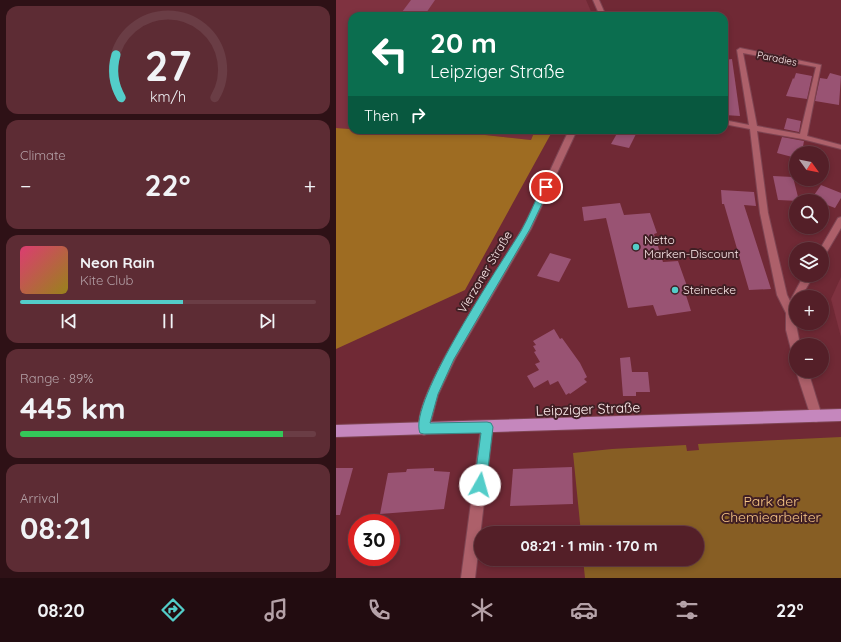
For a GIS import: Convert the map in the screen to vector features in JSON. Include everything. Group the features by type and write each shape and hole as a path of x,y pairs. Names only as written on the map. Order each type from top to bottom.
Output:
{"main road":[{"name":"Leipziger Straße","path":"336,431 841,415"}],"street":[{"path":"596,0 601,12"},
{"name":"Paradies","path":"789,309 782,294 764,212 753,126 740,50 819,66 803,137"},
{"path":"728,123 753,126 841,147"},
{"name":"Vierzoner Straße","path":"424,429 432,394 450,356 526,229 571,134"},
{"path":"828,242 841,220"},
{"path":"804,378 816,416"},
{"path":"468,578 487,427"}],"shaded area":[{"path":"336,0 586,0 591,12 348,12 348,130 336,128"},
{"path":"336,128 348,129 348,134 476,134 531,140 533,134 551,134 465,290 336,349"},
{"path":"476,134 533,134 531,140"},
{"path":"841,277 841,337 831,299"}],"green space":[{"name":"Park der Chemiearbeiter","path":"841,437 841,578 585,578 584,566 704,566 704,526 580,526 573,453 612,449 686,445 687,451 699,450 698,444"}],"building":[{"path":"411,0 435,0 427,12 402,12"},
{"path":"732,59 740,116 728,115 728,60"},
{"path":"796,73 812,76 807,99 786,96"},
{"path":"830,73 841,76 839,105 815,101 820,78 827,79"},
{"path":"787,118 801,121 799,132 784,129"},
{"path":"617,134 636,134 629,148 611,144"},
{"path":"782,137 804,141 803,146 789,146 789,156 777,153"},
{"path":"773,176 789,177 789,186 795,186 797,194 789,194 789,201 778,200"},
{"path":"820,186 824,186 841,193 841,198 835,208 829,206 829,194 815,194"},
{"path":"721,190 754,192 756,206 744,205 771,289 749,290 724,204 722,204"},
{"name":"Netto Marken-Discount","path":"620,203 624,215 650,213 657,233 654,234 663,262 678,261 688,289 685,292 691,311 657,316 653,305 628,308 606,218 584,221 582,207"},
{"path":"550,253 571,259 559,282 537,276"},
{"path":"554,329 560,339 562,338 580,363 587,377 584,379 587,382 570,394 569,393 566,395 558,381 550,385 548,380 534,388 527,376 539,370 535,364 540,362 534,352 536,351 533,346 536,345 533,341"},
{"path":"630,357 632,372 648,372 650,392 636,392 636,396 623,396 620,358"},
{"path":"572,467 573,504 510,506 513,469"},
{"path":"336,468 353,468 340,515 336,515"},
{"path":"434,468 434,471 450,472 444,509 380,514 388,473 406,472 407,469"}],"place":[{"name":"Netto Marken-Discount","path":"636,247"},
{"name":"Steinecke","path":"675,290"}],"route":[{"path":"480,485 487,427 424,429 427,411 432,394 450,356 526,229 546,187"}]}
